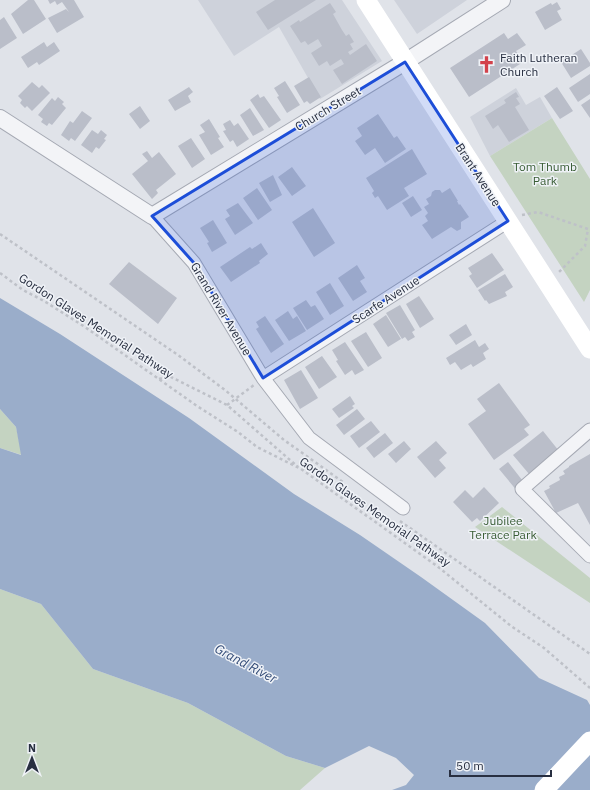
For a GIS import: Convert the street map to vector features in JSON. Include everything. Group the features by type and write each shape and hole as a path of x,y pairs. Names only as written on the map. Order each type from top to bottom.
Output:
{"main road":[{"name":"Brant Avenue","path":"366,0 547,283 589,342"},
{"path":"544,790 590,741"}],"street":[{"name":"Church Street","path":"152,216 405,62 502,0"},
{"name":"Grand River Avenue","path":"0,118 152,216 194,263 263,378 309,438 399,513"},
{"name":"Scarfe Avenue","path":"263,378 508,221"},
{"path":"590,430 522,489 590,556"}],"path":[{"path":"508,221 524,214 538,212 588,229 585,246 547,283"},
{"path":"0,234 178,355 235,399 284,440 344,482"},
{"name":"Gordon Glaves Memorial Pathway","path":"0,274 23,290 44,301 85,327 219,421 238,432 257,447 301,469 437,566 511,626 544,648 590,688"},
{"path":"159,379 169,376 227,405 301,469"},
{"path":"227,405 263,378"},
{"path":"399,513 590,654"}],"highlighted area":[{"path":"405,62 508,221 263,378 194,263 152,216"}],"shaded area":[{"path":"198,0 342,0 382,61 320,99 279,27 234,56"},
{"path":"394,0 467,0 417,34"},
{"path":"516,88 526,105 540,97 552,118 490,156 470,117"}],"green space":[{"name":"Tom Thumb Park","path":"552,118 590,179 590,290 584,302 490,156"},
{"path":"0,409 16,427 22,455 0,448"},
{"name":"Jubilee Terrace Park","path":"502,507 590,578 590,603 475,527"},
{"path":"0,589 41,604 93,669 188,703 286,756 325,768 300,790 0,790"}],"water":[{"name":"Grand River","path":"0,298 60,334 189,418 294,494 360,535 421,577 485,623 539,678 587,700 590,705 590,790 392,790 406,785 414,775 396,758 369,746 325,768 286,756 188,703 93,669 41,604 0,589 0,448 21,455 16,427 0,409"}],"building":[{"path":"28,0 34,0 46,19 23,34 11,14"},
{"path":"48,0 74,0 84,17 57,33 48,18 66,9 69,12 62,2 57,5 55,1 50,4"},
{"path":"275,0 316,0 268,30 256,12"},
{"path":"557,2 561,9 557,11 562,20 545,30 535,12 551,3 552,5"},
{"path":"330,3 336,12 333,14 342,30 346,36 349,34 354,42 350,44 353,49 348,52 350,55 366,44 377,61 342,84 333,70 344,64 341,59 330,66 327,61 319,66 311,53 322,46 318,39 308,45 305,41 301,43 290,26 299,20 300,22"},
{"path":"4,17 17,38 0,49 0,20"},
{"name":"Faith Lutheran Church","path":"504,33 508,39 517,33 526,45 516,51 523,62 469,97 450,68"},
{"path":"44,42 47,47 54,42 60,51 39,65 37,62 28,68 21,57"},
{"path":"581,49 590,63 590,66 571,78 561,62"},
{"path":"590,74 590,94 578,102 569,88"},
{"path":"309,77 321,97 310,104 307,101 304,103 294,86"},
{"path":"285,81 300,105 287,113 277,97 279,96 274,88"},
{"path":"32,82 39,88 42,85 50,93 32,111 27,106 25,108 20,103 22,100 18,96"},
{"path":"189,87 193,92 188,96 191,102 175,111 168,100"},
{"path":"557,87 573,111 560,119 544,96"},
{"path":"516,92 519,97 516,98 520,104 515,107 529,130 509,142 498,125 493,129 485,116 506,103 504,100"},
{"path":"258,94 260,98 264,96 281,120 269,128 250,100"},
{"path":"58,97 64,102 62,104 66,108 52,125 49,123 47,126 41,122 43,119 38,115 52,98 55,101"},
{"path":"590,99 590,118 581,105"},
{"path":"140,106 150,121 140,129 129,114"},
{"path":"250,108 264,130 253,136 240,115"},
{"path":"82,111 92,118 75,141 71,138 69,141 61,135 70,121 73,123"},
{"path":"378,114 394,138 397,136 406,149 385,163 375,148 365,155 355,141 362,136 357,128"},
{"path":"209,119 224,147 211,155 199,135 205,132 200,125"},
{"path":"230,120 234,126 238,123 249,139 237,147 233,140 230,142 223,131 226,130 223,124"},
{"path":"92,130 98,134 101,130 107,135 104,139 106,140 99,149 96,147 92,153 81,145"},
{"path":"191,138 205,159 192,168 178,146"},
{"path":"412,149 427,174 404,188 409,196 387,210 378,196 375,198 372,193 374,191 366,178"},
{"path":"147,151 152,158 159,152 176,174 156,190 158,193 152,199 132,174 148,161 142,154"},
{"path":"292,167 306,186 292,196 278,177"},
{"path":"273,175 282,195 270,202 259,183"},
{"path":"257,188 272,210 258,220 243,198"},
{"path":"450,188 459,205 460,204 469,217 461,222 461,229 457,231 451,227 432,239 422,225 428,221 425,216 428,213 424,207 429,204 426,199 431,196 432,192 435,190 440,190 442,193"},
{"path":"413,196 422,210 411,217 402,203"},
{"path":"238,203 253,223 235,235 225,219 230,216 226,210"},
{"path":"313,208 335,243 314,257 292,222"},
{"path":"213,220 227,243 212,252 207,243 209,242 200,228"},
{"path":"261,243 268,254 259,261 260,263 231,282 220,267 250,247 252,249"},
{"path":"492,253 504,270 477,288 469,276 472,274 468,268"},
{"path":"129,262 177,298 158,324 109,284"},
{"path":"357,265 365,278 360,281 367,292 353,301 338,278"},
{"path":"505,274 513,287 505,292 507,296 489,304 486,300 485,301 478,290"},
{"path":"330,283 344,306 330,315 316,292"},
{"path":"419,296 434,319 420,328 406,304"},
{"path":"306,300 311,307 315,305 324,319 307,330 293,308"},
{"path":"400,305 415,330 412,332 415,337 408,341 405,337 402,339 386,313"},
{"path":"288,311 293,319 297,316 306,331 289,341 275,320"},
{"path":"386,315 401,339 388,347 373,324"},
{"path":"265,316 284,344 271,353 256,329 259,327 256,322"},
{"path":"466,324 472,335 456,345 449,335"},
{"path":"366,332 382,358 368,367 351,341"},
{"path":"475,340 479,347 485,343 489,349 483,353 486,359 473,367 471,364 461,370 455,362 450,365 446,358"},
{"path":"345,342 364,370 355,375 352,370 345,375 336,361 338,360 332,350"},
{"path":"322,356 337,377 319,389 305,367"},
{"path":"301,370 318,398 300,409 284,380"},
{"path":"499,383 530,425 524,429 529,435 494,460 468,424 486,411 477,399"},
{"path":"350,396 355,404 352,406 354,408 339,418 332,409"},
{"path":"357,409 365,419 344,435 336,425"},
{"path":"371,421 380,432 359,448 350,436"},
{"path":"543,431 559,451 529,474 513,455"},
{"path":"385,433 393,443 374,458 366,448"},
{"path":"404,441 411,449 396,463 388,454"},
{"path":"436,441 447,453 439,460 446,468 435,478 417,457"},
{"path":"590,454 590,525 578,503 556,513 544,491 550,488 549,486 560,480 559,477 565,474 563,471 569,466"},
{"path":"508,462 526,485 518,492 499,469"},
{"path":"484,487 499,503 480,521 477,518 472,522 453,502 465,490 473,498"}],"place":[{"name":"Faith Lutheran Church","path":"487,65"}]}
